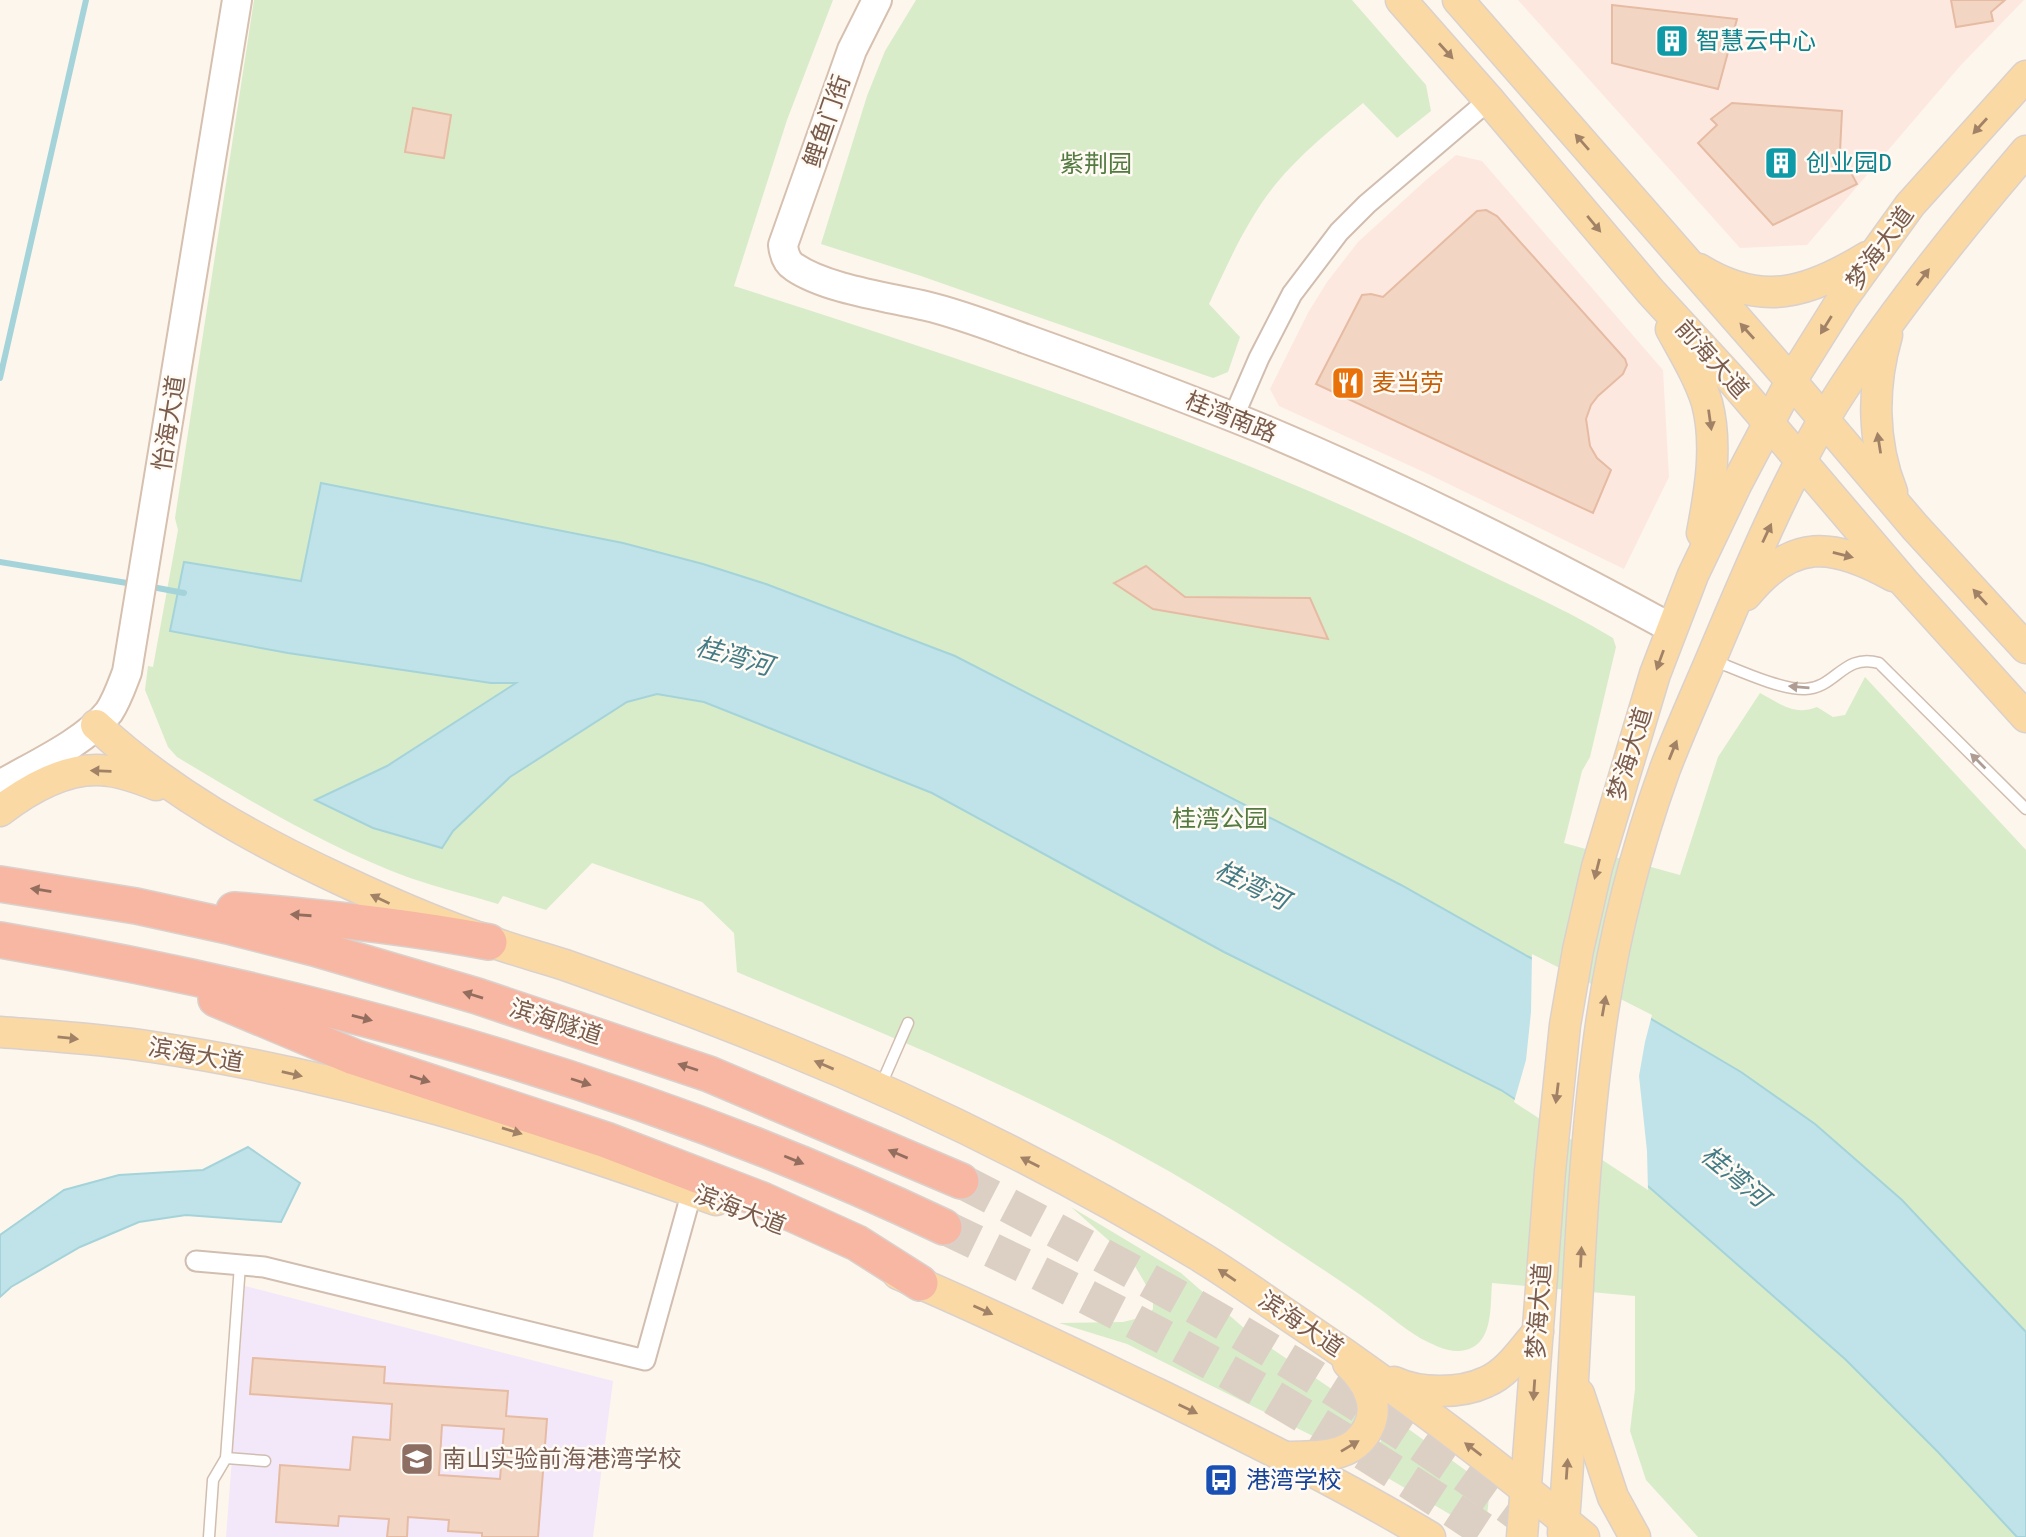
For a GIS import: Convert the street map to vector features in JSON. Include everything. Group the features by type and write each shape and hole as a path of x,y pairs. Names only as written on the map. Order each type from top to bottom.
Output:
{"highway":[{"path":"0,884 136,906 334,918 415,928 489,942"},
{"name":"滨海隧道","path":"136,906 314,948 490,1001 709,1074 961,1181"},
{"path":"0,940 129,963 354,1057 594,1135 762,1200 857,1243 920,1283"},
{"name":"滨海隧道","path":"129,963 383,1023 467,1046 638,1100 853,1184 944,1227"}],"main road":[{"name":"前海大道","path":"1401,0 1651,292 1769,424 1904,582 2026,717"},
{"name":"前海大道","path":"1458,0 1915,527 2026,648"},
{"name":"梦海大道","path":"1522,1537 1555,1115 1565,1025 1588,905 1647,697 1693,575 1737,483 1791,381 1874,254 1919,196 2026,76"},
{"name":"梦海大道","path":"1570,1531 1577,1325 1589,1128 1599,1038 1612,964 1650,814 1730,611 1824,420 1893,317 1957,232 2026,151"},
{"path":"1683,259 1711,276 1735,286 1758,292 1783,292 1824,282 1874,254"},
{"path":"1651,292 1700,386 1710,416 1710,482 1693,575"},
{"path":"1893,317 1879,369 1876,396 1878,442 1892,491 1915,527"},
{"path":"1715,650 1740,603 1762,576 1780,562 1802,552 1829,551 1850,556 1876,566 1904,582"},
{"path":"96,725 127,754 189,798"},
{"path":"0,811 22,795 58,777 85,771 109,770 189,798"},
{"name":"滨海大道","path":"189,798 259,840 390,903 489,942 560,963 671,1003 783,1047 880,1089 1078,1186 1200,1256 1374,1373 1527,1490 1570,1531"},
{"path":"0,1026 35,1035"},
{"name":"滨海大道","path":"0,1032 151,1046 372,1092 514,1132 692,1191 984,1310 1284,1457 1366,1499 1430,1537"},
{"path":"1374,1373 1403,1387 1435,1391 1465,1388 1487,1382 1510,1364 1538,1327"},
{"path":"1284,1457 1340,1452 1362,1438 1368,1429 1373,1408 1370,1393 1334,1346"},
{"path":"1574,1381 1614,1497 1635,1537"},
{"path":"1366,1499 1398,1537"}],"street":[{"name":"怡海大道","path":"0,785 67,746 96,725 109,711 119,693 131,652 237,0"},
{"name":"鲤鱼门街","path":"783,245 852,50 877,0"},
{"path":"1233,418 1259,358 1292,294 1339,232 1367,204 1489,100"},
{"name":"桂湾南路","path":"783,245 786,259 792,266 809,275 976,321 1147,383 1345,465 1444,511 1671,628"},
{"path":"196,1261 278,1270 645,1360 692,1191"}],"lane":[{"path":"1715,650 1773,682 1806,689 1826,682 1858,661 1879,663 2026,809"},
{"path":"880,1089 908,1023"},
{"path":"209,1537 213,1480 226,1458 240,1265"},
{"path":"226,1458 265,1461"}],"shaded area":[{"path":"1518,0 2024,0 1961,65 1807,245 1740,248"},
{"path":"1456,155 1482,161 1663,370 1669,477 1624,569 1428,474 1279,406 1270,389 1309,311 1327,282 1358,242"},
{"name":"南山实验前海港湾学校","path":"245,1286 613,1381 593,1537 226,1537"}],"green space":[{"name":"桂湾公园","path":"254,0 833,0 787,120 734,286 1014,378 1288,482 1541,600 1613,638 1616,647 1590,757 1582,771 1564,843 1680,875 1718,757 1760,693 1787,708 1801,710 1817,707 1833,717 1845,715 1865,677 2026,850 2026,1537 1698,1537 1646,1480 1630,1431 1635,1389 1635,1296 1492,1283 1488,1325 1479,1343 1460,1351 1439,1347 1414,1334 1259,1227 1135,1152 938,1057 737,972 734,933 702,902 592,863 546,910 503,896 498,904 410,878 350,853 262,807 177,757 168,747 145,690 148,666 153,667 178,530 175,518"},
{"name":"紫荆园","path":"916,0 1352,0 1426,85 1431,111 1397,138 1363,103 1306,152 1275,185 1247,227 1209,304 1240,337 1228,372 1213,378 821,244 867,96 885,51"},
{"path":"1071,1207 1181,1273 1253,1336 1359,1408 1365,1428 1325,1442 1127,1344 1059,1323 1123,1322 1147,1316 1153,1309 1153,1297 1132,1261"},
{"path":"1385,1412 1490,1488 1487,1516 1477,1530 1362,1463 1381,1441"}],"water":[{"name":"桂湾河","path":"321,483 623,543 703,564 766,584 955,656 1401,885 1527,956 1651,1019 1741,1072 1815,1124 1902,1200 2026,1332 2026,1537 2017,1537 1938,1452 1845,1359 1649,1187 1501,1090 1224,952 932,793 704,702 657,694 627,702 510,777 453,831 442,848 373,828 315,800 387,766 516,683 491,683 288,653 170,631 184,562 301,581"},
{"path":"248,1147 300,1183 281,1222 186,1215 139,1222 80,1247 11,1287 0,1297 0,1235 64,1190 119,1175 203,1170"}],"pier":[{"path":"1532,954 1652,1015 1639,1076 1648,1190 1514,1102 1526,1060 1531,1012"}],"building":[{"path":"1951,0 2005,0 1991,12 1993,21 1956,27"},
{"name":"智慧云中心","path":"1612,5 1737,19 1718,89 1612,63"},
{"name":"创业园D","path":"1732,103 1842,111 1840,152 1857,184 1773,225 1698,143 1717,125 1711,119"},
{"path":"413,108 451,115 444,158 405,152"},
{"path":"1486,210 1497,216 1625,359 1627,365 1623,374 1598,396 1586,419 1590,446 1597,458 1611,470 1593,513 1316,384 1362,295 1383,297 1477,211"},
{"path":"1146,566 1185,597 1310,598 1328,639 1153,609 1114,583"},
{"path":"253,1358 385,1367 384,1383 508,1391 506,1416 547,1419 538,1537 482,1537 482,1533 448,1531 449,1520 408,1517 407,1537 387,1537 389,1519 339,1516 338,1526 276,1522 280,1465 350,1470 353,1437 390,1440 392,1404 250,1394","holes":["442,1425 504,1429 500,1479 439,1475"]}],"waterway":[{"path":"0,378 86,0"},
{"path":"0,562 133,584"},
{"path":"147,586 184,593"}],"tunnel":[{"path":"961,1181 1113,1261 1263,1346 1409,1437 1549,1537"},
{"path":"944,1227 1092,1299 1237,1377 1335,1435 1494,1537"}],"place":[{"name":"智慧云中心","path":"1672,41"},
{"name":"创业园D","path":"1781,163"},
{"name":"麦当劳","path":"1348,383"},
{"name":"南山实验前海港湾学校","path":"417,1459"},
{"name":"港湾学校","path":"1221,1480"}]}
